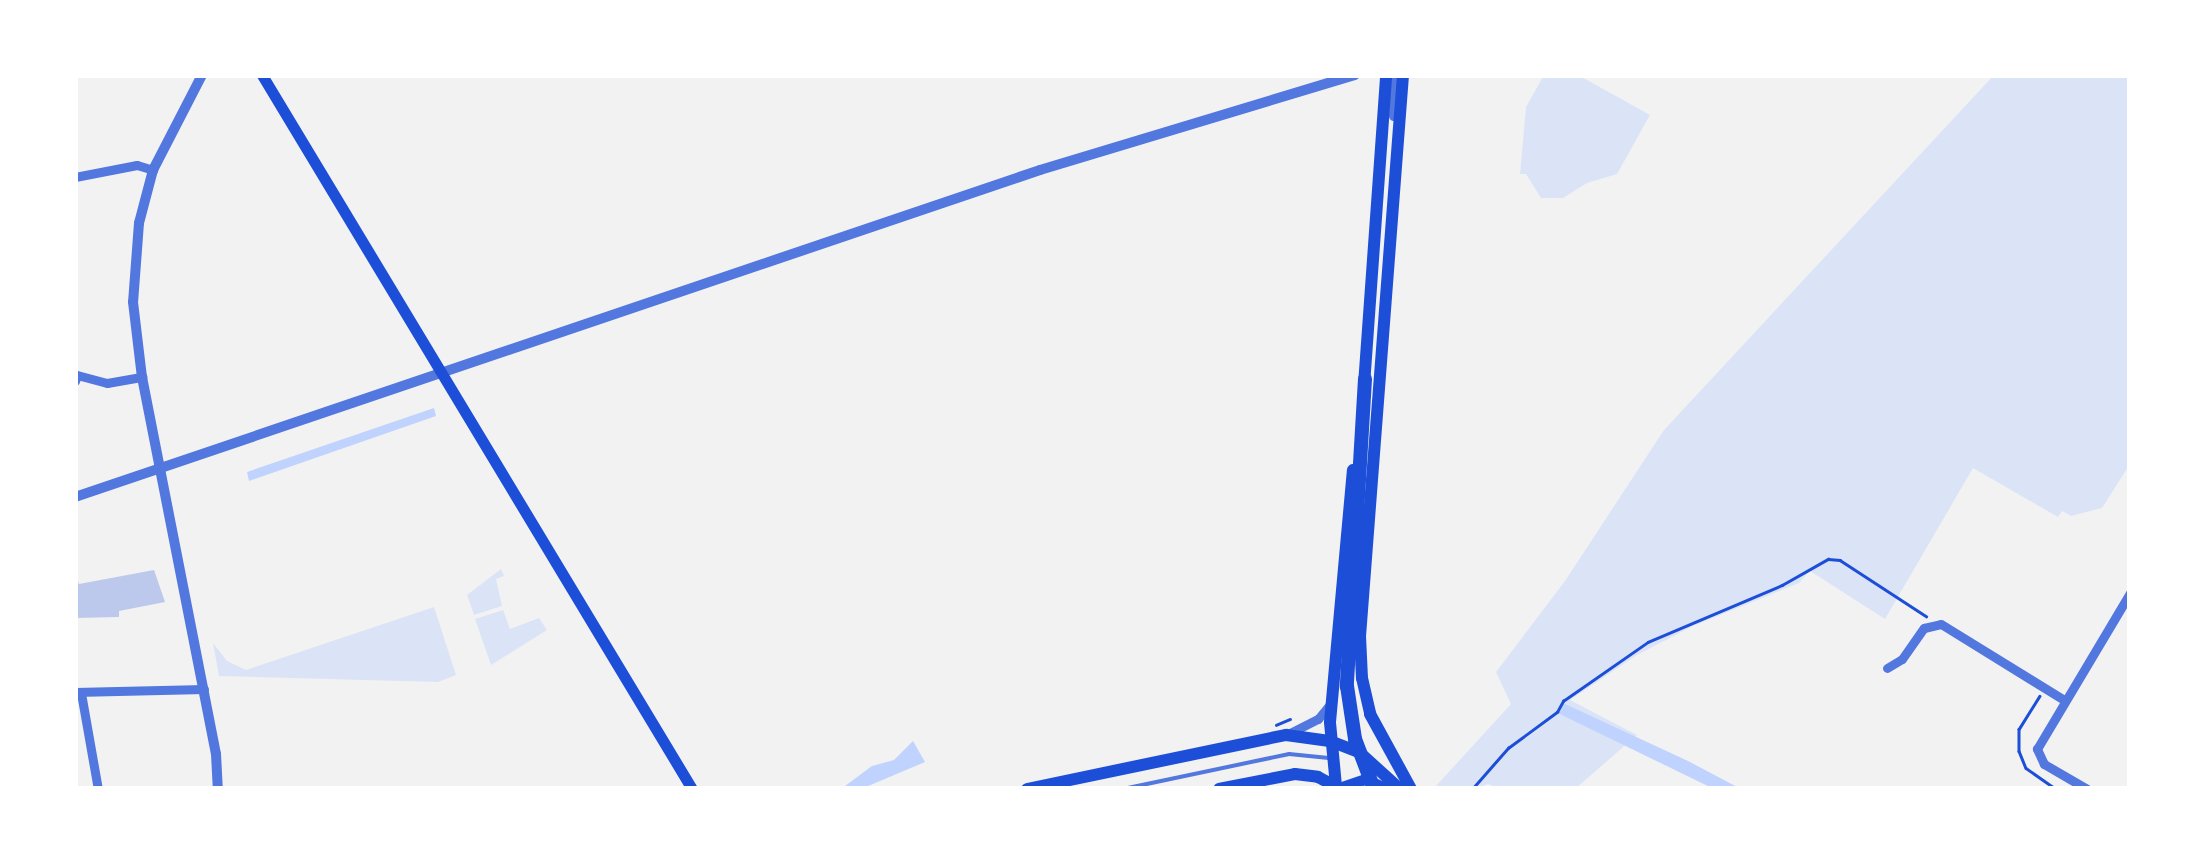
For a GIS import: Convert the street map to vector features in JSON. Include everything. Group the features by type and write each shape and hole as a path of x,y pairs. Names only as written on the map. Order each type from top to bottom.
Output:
{"highway":[{"path":"1365,379 1347,686 1355,739 1374,789"}],"main road":[{"path":"262,75 692,789"},
{"path":"1338,788 1330,741 1332,702 1365,379 1388,75"},
{"path":"1402,75 1360,636 1364,696 1378,734 1415,789"},
{"path":"1027,789 1286,735 1330,741 1374,762 1400,789"},
{"path":"1219,789 1304,774 1338,788 1365,779 1387,789"}],"street":[{"path":"202,75 153,170 134,264 132,302 142,378 204,689 218,789"},
{"path":"75,497 1040,170 1356,75"},
{"path":"1388,75 1395,86 1391,227"},
{"path":"75,177 137,165 153,170"},
{"path":"75,381 77,375 107,383 142,378"},
{"path":"2087,789 2038,757 2039,741 2130,593"},
{"path":"1887,668 1902,659 1924,628 1941,624 2064,700"},
{"path":"98,789 78,692 204,689"},
{"path":"1286,735 1318,719 1332,702"},
{"path":"1304,774 1304,789"}],"lane":[{"path":"1123,789 1289,754 1332,758"}],"path":[{"path":"1472,789 1508,748 1557,712 1564,700 1648,642 1782,585 1828,558 1840,560 1941,624"}],"shaded area":[{"path":"1544,75 1578,75 1650,115 1617,174 1587,183 1563,198 1541,198 1526,174 1520,174 1526,107"},
{"path":"1994,75 2130,75 2130,464 2102,508 2071,516 2062,511 2058,517 1973,468 1885,619 1810,571 1799,583 1693,626 1637,655 1570,700 1637,735 1575,789 1500,789 1488,784 1476,789 1439,789 1436,786 1511,704 1496,672 1565,581 1664,430"},
{"path":"501,569 504,576 496,579 502,606 474,615 467,595"},
{"path":"434,607 456,675 438,682 219,676 213,643 227,661 246,670"},
{"path":"503,610 510,629 539,618 547,630 491,665 475,619"}],"water":[{"path":"434,408 436,416 249,481 247,472"},
{"path":"1563,703 1741,789 1714,789 1558,713"},
{"path":"913,741 925,762 861,789 841,789 872,766 894,760"}],"building":[{"path":"154,570 165,602 119,611 119,617 75,618 75,573 79,584"}]}
